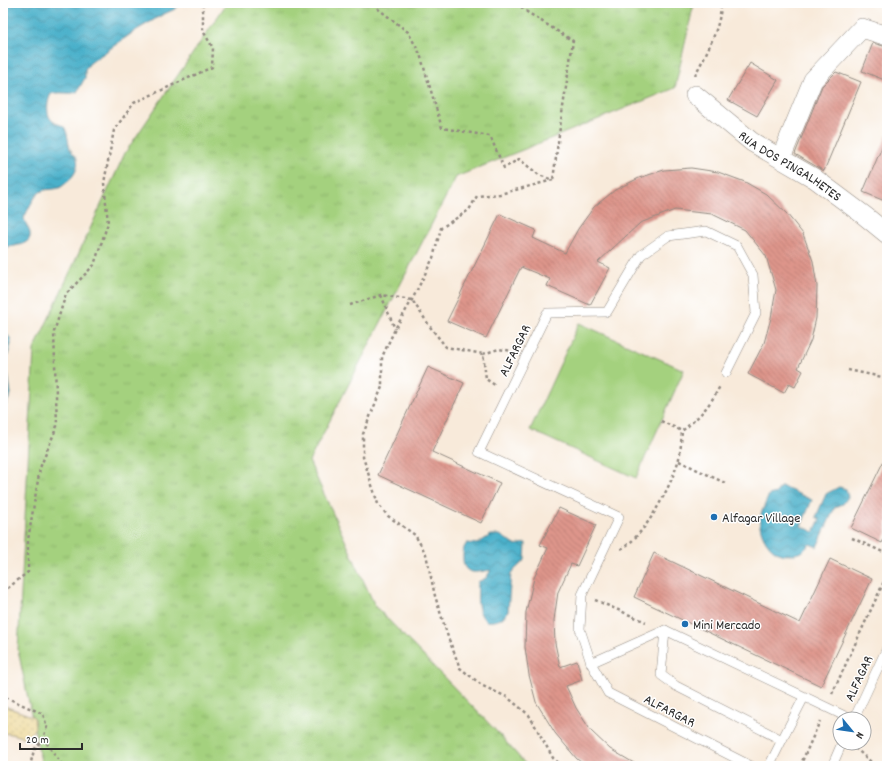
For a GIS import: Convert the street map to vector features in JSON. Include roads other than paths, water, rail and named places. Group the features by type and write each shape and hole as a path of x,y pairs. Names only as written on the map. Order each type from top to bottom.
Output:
{"street":[{"path":"781,158 813,80 862,28 887,36"},
{"name":"RUA DOS PINGALHETES","path":"695,95 752,142 814,178 887,234"}],"lane":[{"name":"ALFARGAR","path":"726,373 756,313 753,275 736,246 706,231 668,236 641,255 607,312 547,313 479,452 619,517 582,594 580,629 591,663 608,693 751,766"},
{"name":"ALFARGAR","path":"665,630 661,675 676,686 782,740"},
{"path":"591,663 665,630 835,711"},
{"name":"ALFAGAR","path":"856,711 887,648"},
{"path":"769,766 804,697"},
{"path":"832,766 839,751"}],"water":[{"path":"3,3 182,3 175,9 135,31 90,63 85,69 85,78 77,92 51,94 48,105 48,113 51,120 65,128 70,149 77,159 78,163 76,171 74,175 61,187 40,192 34,199 24,218 30,232 30,238 28,241 20,245 3,248"},
{"path":"3,330 10,338 11,344 4,368 8,374 11,394 3,411"},
{"path":"781,486 812,500 801,526 814,532 820,519 816,517 826,494 839,487 846,489 848,497 843,504 835,507 817,547 810,544 802,552 784,555 772,549 762,534 760,518 764,506 769,495 776,493"},
{"path":"491,535 500,535 515,545 526,543 525,560 511,573 508,611 496,621 486,621 482,617 479,608 478,582 486,578 491,570 476,572 468,571 464,564 463,551 467,543 477,544"}],"place":[{"name":"Alfagar Village","path":"714,517"},
{"name":"Mini Mercado","path":"685,624"}]}
